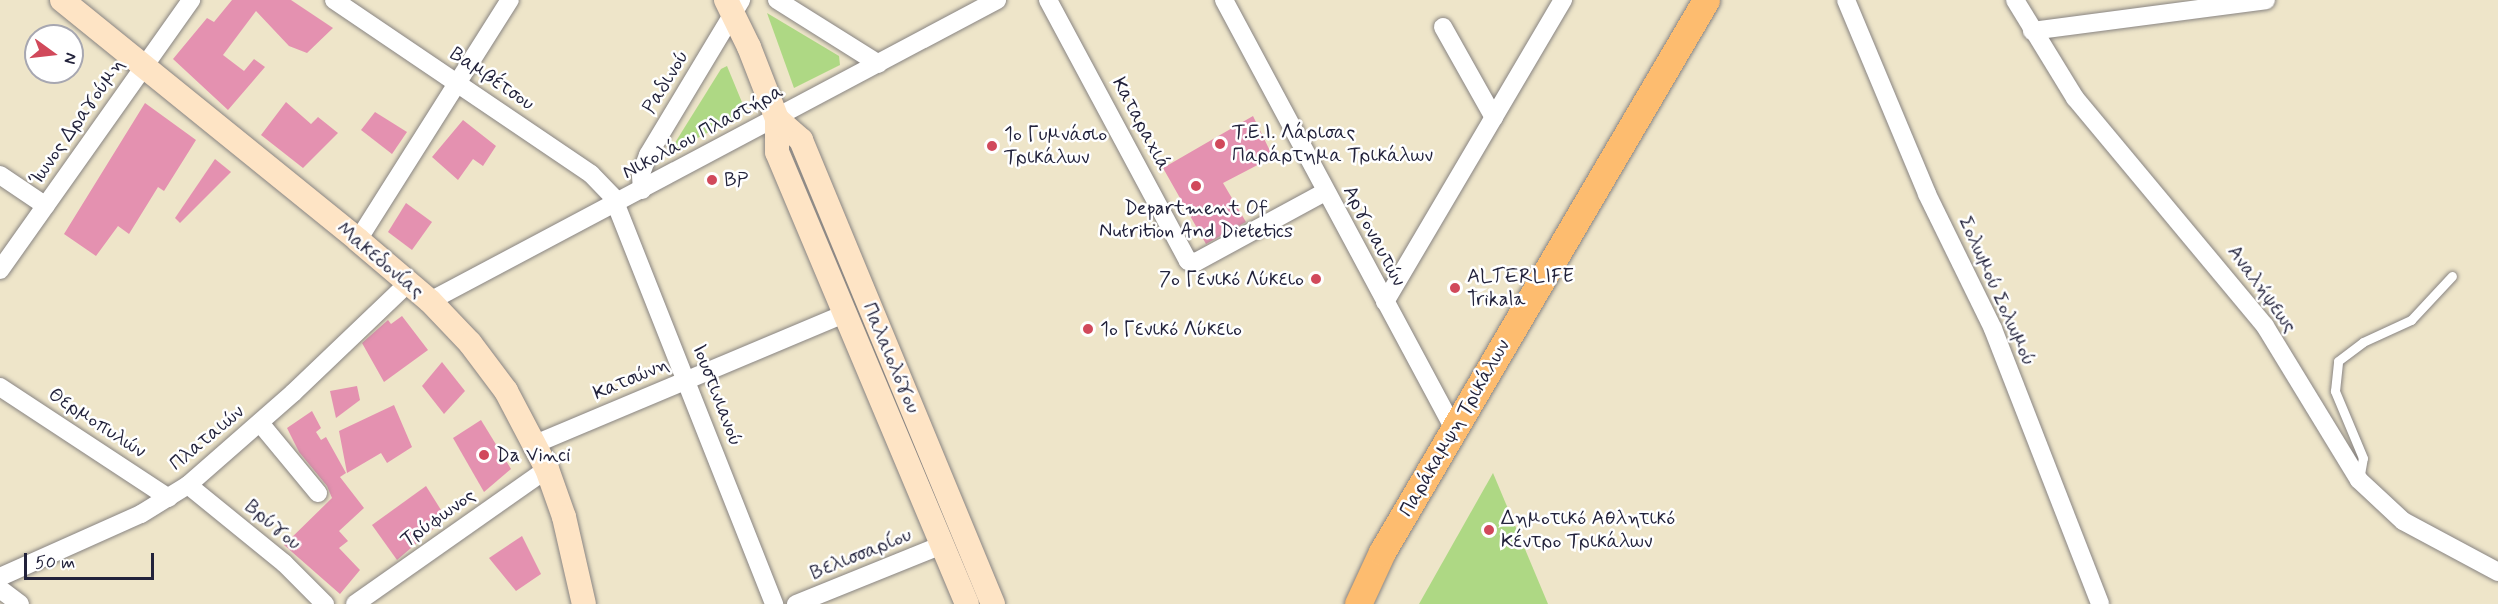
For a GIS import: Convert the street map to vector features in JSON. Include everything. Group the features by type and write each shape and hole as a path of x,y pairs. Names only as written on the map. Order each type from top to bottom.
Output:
{"main road":[{"name":"Μακεδονίας","path":"62,0 430,301 488,366 535,444 547,469 564,517 584,604"},
{"name":"Παράκαμψη Τρικάλων","path":"1344,604 1382,552 1706,0"},
{"name":"Παλαιολόγου","path":"733,4 777,119 777,152 967,604"},
{"name":"Παλαιολόγου","path":"777,119 801,140 993,604"},
{"path":"1358,604 1382,552"}],"street":[{"name":"Ίωνος Δραγούμη","path":"0,270 191,0"},
{"name":"Βαμβέτσου","path":"334,0 591,174 617,203"},
{"path":"358,240 510,0"},
{"path":"777,0 879,64"},
{"name":"Νικολάου Πλαστήρα","path":"430,301 777,119 997,0"},
{"name":"Καταραχιά","path":"1048,0 1188,261 1196,262 1325,192"},
{"name":"Αργοναυτών","path":"1224,0 1454,429"},
{"path":"1385,302 1563,0"},
{"name":"Σολωμού Σολωμού","path":"1846,0 1927,194 1993,329 2100,604"},
{"name":"Αναλήψεως","path":"2015,0 2032,31 2076,98 2265,326 2359,480 2403,521 2498,572"},
{"path":"2032,31 2266,0"},
{"name":"Ραδινού","path":"642,190 641,174 648,156 733,4"},
{"path":"1443,27 1494,118"},
{"path":"0,175 46,206"},
{"name":"Ιουστινιανού","path":"617,203 774,604"},
{"name":"Πλαταιών","path":"0,577 111,528 169,498 188,485 260,423 408,283"},
{"name":"Κατσώνη","path":"535,444 845,314"},
{"name":"Θερμοπυλών","path":"0,387 169,498"},
{"path":"260,423 318,493"},
{"name":"Τρύφωνος","path":"355,604 547,469"},
{"name":"Βρύγου","path":"188,485 284,563 325,604"},
{"name":"Βελισσαρίου","path":"796,604 942,546"},
{"path":"0,589 20,604"}],"lane":[{"path":"2359,480 2364,458 2335,391 2338,361 2363,342 2411,320 2452,276"}],"green space":[{"path":"767,13 839,56 840,65 794,88"},
{"path":"727,66 746,112 668,154 721,69"},
{"name":"Δημοτικό Αθλητικό Κέντρο Τρικάλων","path":"1493,473 1548,604 1419,604"}],"building":[{"path":"232,0 291,0 333,28 307,53 289,46 256,11 223,55 244,71 254,59 265,67 228,110 173,59 207,18 214,22"},
{"path":"286,102 311,124 318,117 338,133 303,168 261,135"},
{"path":"145,103 196,140 164,191 158,187 129,234 118,226 96,256 64,234"},
{"path":"375,112 407,132 392,154 361,130"},
{"name":"Department Of Nutrition And Dietetics","path":"1253,116 1273,157 1223,183 1246,222 1206,244 1163,168"},
{"path":"463,120 496,146 483,166 473,159 458,180 432,157"},
{"path":"215,159 231,172 180,223 175,218"},
{"path":"406,203 432,222 412,250 388,232"},
{"path":"402,316 428,350 384,382 362,343 388,320 391,324"},
{"path":"442,362 465,391 444,414 422,386"},
{"path":"357,386 360,400 336,418 330,391"},
{"path":"394,405 412,447 387,463 381,453 347,473 339,431"},
{"path":"312,411 321,428 316,432 321,440 326,437 346,473 340,477 364,508 339,531 348,541 339,548 360,570 340,594 284,545 332,498 327,486 299,452 287,428"},
{"path":"481,420 511,469 484,492 453,438"},
{"path":"426,486 446,518 397,560 372,525"},
{"path":"522,536 541,574 516,591 489,558"}],"place":[{"name":"Τ.Ε.Ι. Λάρισας Παράρτημα Τρικάλων","path":"1220,144"},
{"name":"1ο Γυμνάσιο Τρικάλων","path":"992,146"},
{"name":"BP","path":"712,180"},
{"name":"Department Of Nutrition And Dietetics","path":"1196,186"},
{"name":"7ο Γενικό Λύκειο","path":"1316,279"},
{"name":"ALTERLIFE Trikala","path":"1455,288"},
{"name":"1ο Γενικό Λύκειο","path":"1088,329"},
{"name":"Da Vinci","path":"484,455"},
{"name":"Δημοτικό Αθλητικό Κέντρο Τρικάλων","path":"1489,530"}]}
